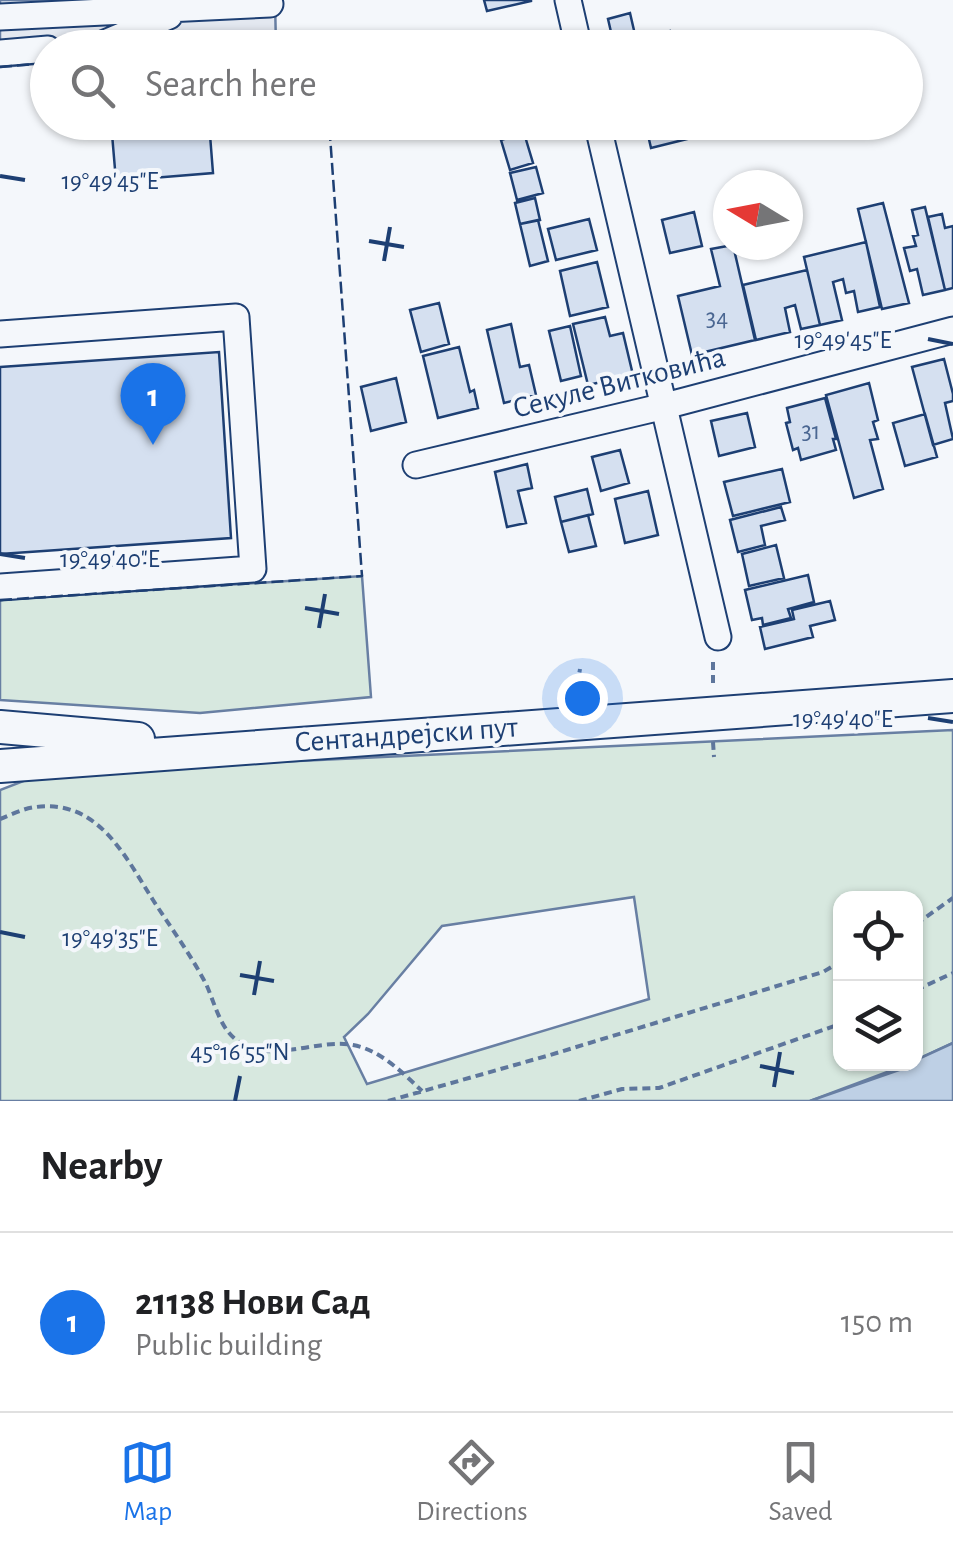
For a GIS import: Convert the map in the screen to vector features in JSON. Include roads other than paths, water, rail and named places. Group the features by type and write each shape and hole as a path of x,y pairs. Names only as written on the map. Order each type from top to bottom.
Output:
{"main road":[{"name":"Сентандрејски пут","path":"0,766 953,696"},
{"name":"Сентандрејски пут","path":"0,728 134,739 278,744"}],"street":[{"path":"568,0 575,30"},
{"path":"0,16 270,4"},
{"path":"136,30 183,10"},
{"path":"0,53 30,51"},
{"path":"601,140 718,637"},
{"path":"0,334 236,318 253,569 0,587"},
{"name":"Секуле Витковића","path":"416,465 665,406 953,330"}],"water":[{"path":"953,1043 953,1101 810,1101 896,1071 923,1071 923,1057"}],"place":[{"name":"21138 Нови Сад","path":"153,445"}]}
